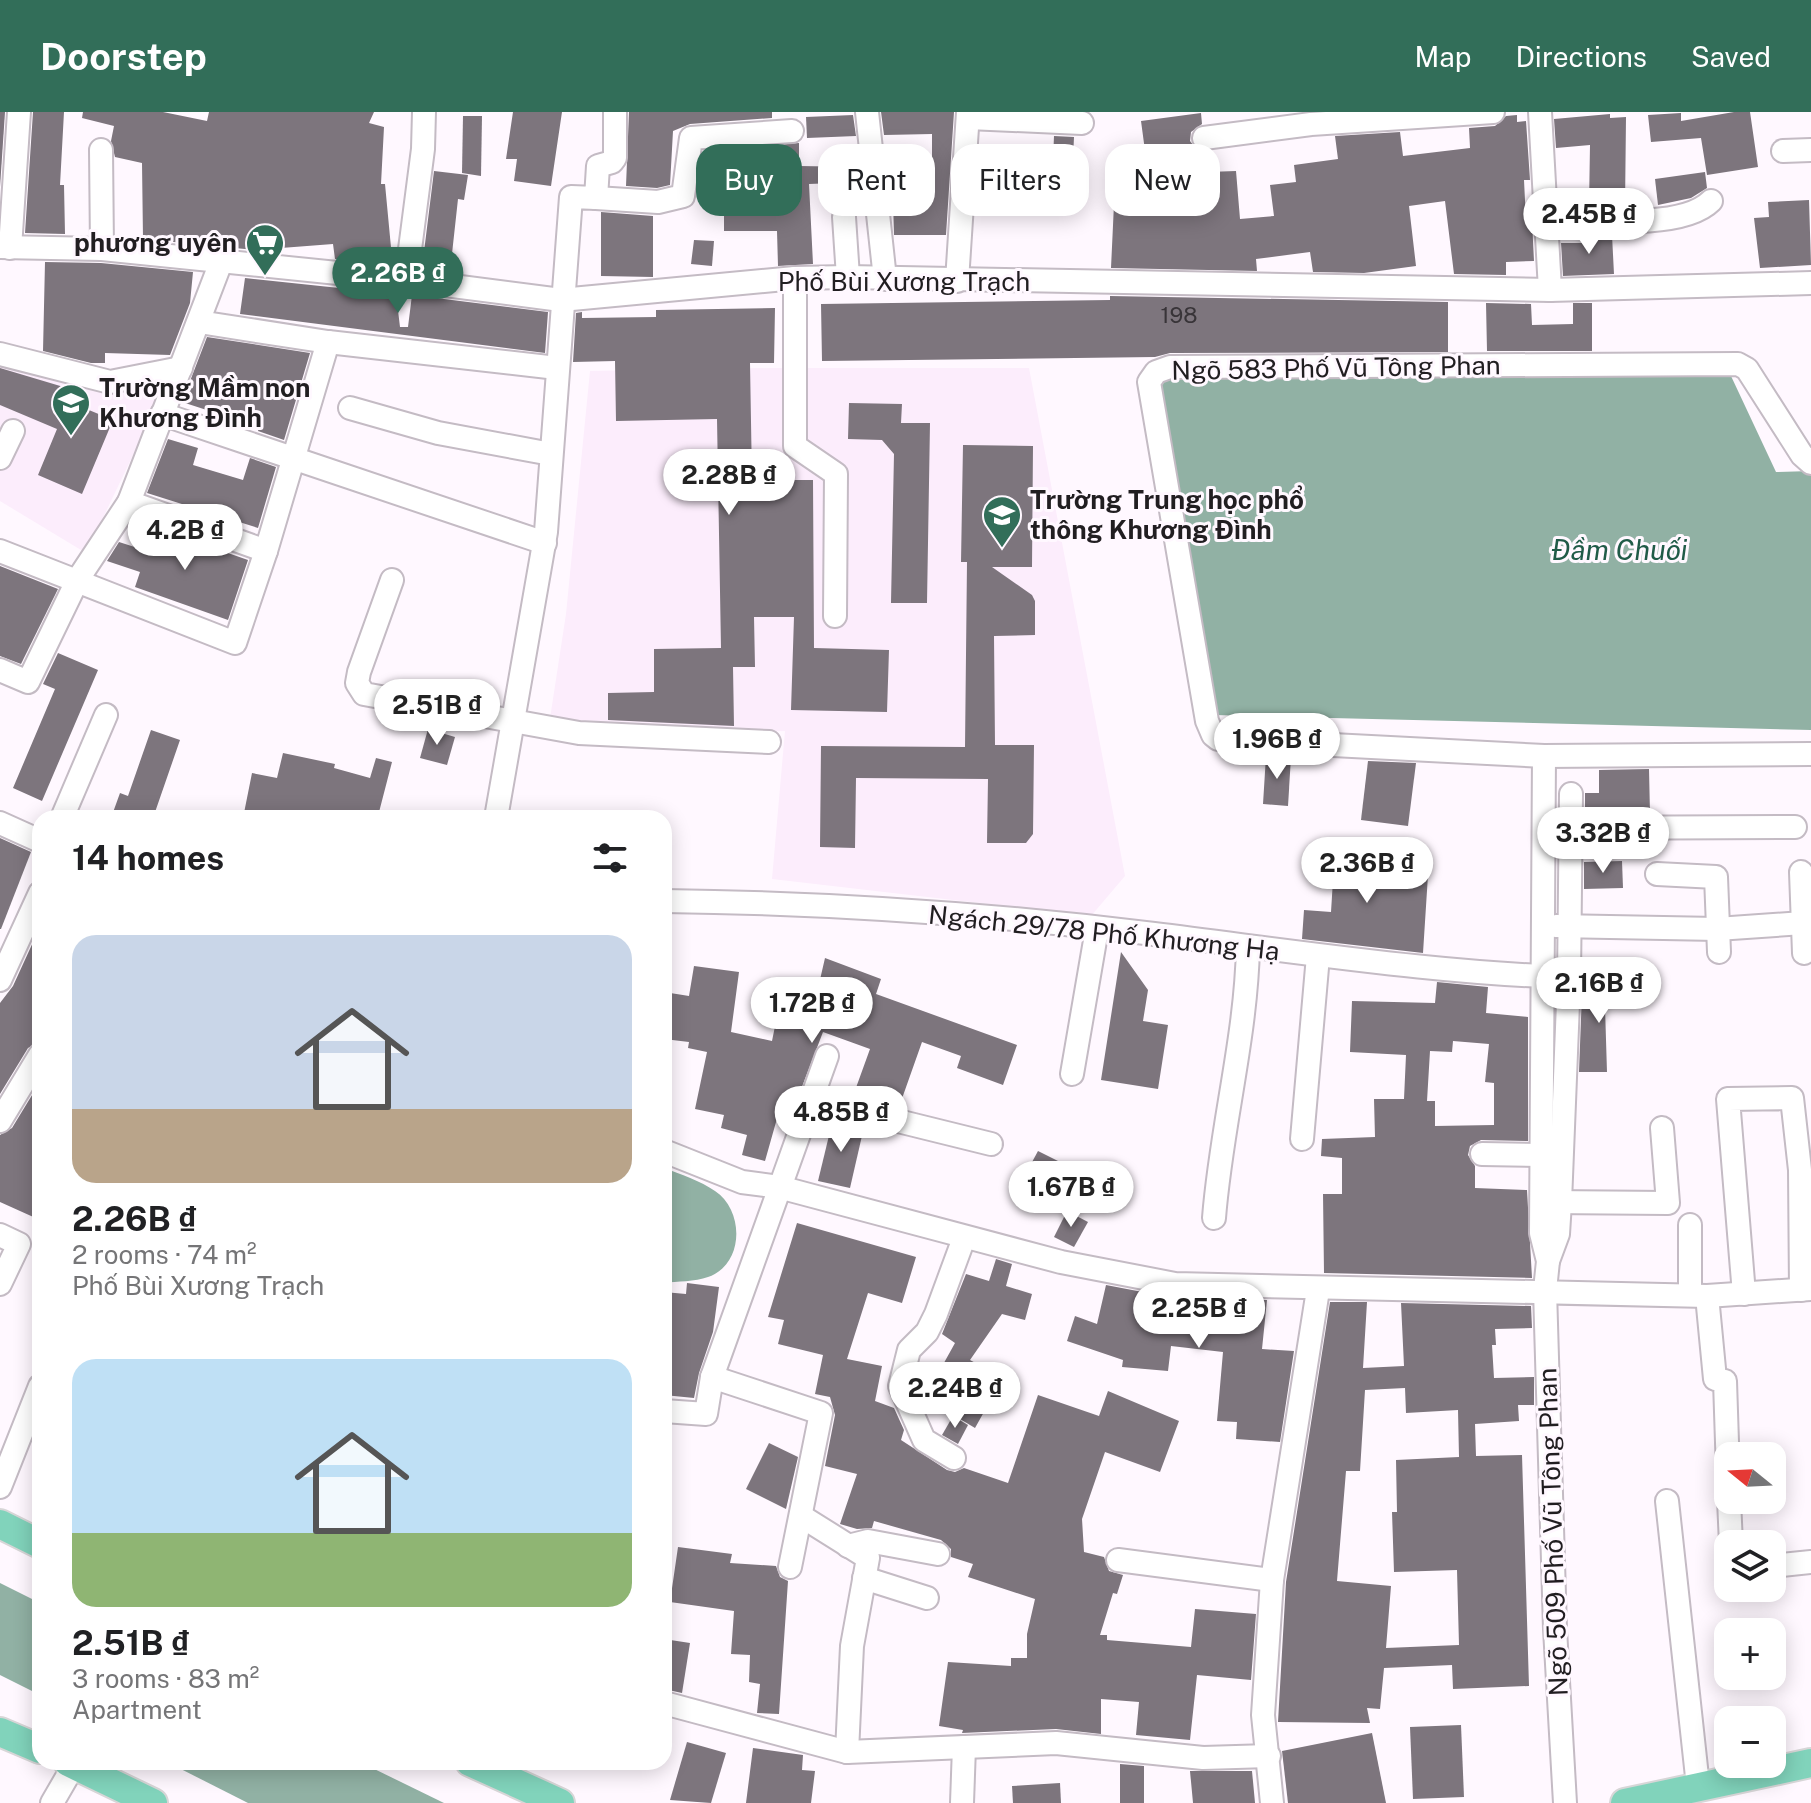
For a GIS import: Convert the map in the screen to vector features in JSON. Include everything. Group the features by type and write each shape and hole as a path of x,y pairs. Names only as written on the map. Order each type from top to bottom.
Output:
{"main road":[{"path":"0,1524 32,1540"},
{"path":"0,1732 32,1746"},
{"path":"1625,1803 1811,1763"},
{"path":"85,1770 153,1803"},
{"path":"488,1770 560,1803"}],"street":[{"path":"5,248 19,112"},
{"path":"406,280 423,149 424,112"},
{"path":"596,198 598,166 615,158 615,112"},
{"path":"867,112 885,279"},
{"path":"1204,138 1311,124 1493,112"},
{"path":"1540,112 1550,290"},
{"path":"957,281 968,115 1082,123"},
{"path":"497,810 545,543 571,197 658,202 683,196 691,138 792,131"},
{"path":"101,150 102,249"},
{"path":"1783,151 1811,150"},
{"path":"1546,218 1665,220 1703,209 1711,201"},
{"path":"844,217 848,277"},
{"name":"Phố Bùi Xương Trạch","path":"5,248 102,249 406,280 561,300 795,278 848,277 1550,290 1811,283"},
{"path":"0,670 28,682 78,579 129,502 221,262"},
{"path":"795,278 795,446 836,474 835,616"},
{"path":"199,322 328,342 557,368"},
{"path":"0,551 235,643 266,551 328,342"},
{"path":"0,354 110,382 181,368"},
{"name":"Ngõ 583 Phố Vũ Tông Phan","path":"1811,463 1802,455 1747,369 1738,364 1170,367 1154,374 1149,382 1207,721 1213,735 1230,741 1544,756 1811,754"},
{"path":"350,408 438,433 551,454"},
{"path":"162,414 545,543"},
{"path":"0,458 13,431"},
{"path":"129,502 266,551"},
{"path":"392,580 359,672 359,689 364,694 579,733 769,742"},
{"path":"65,810 106,715"},
{"name":"Ngõ 509 Phố Vũ Tông Phan","path":"1544,756 1543,1073 1551,1202 1541,1233 1548,1261 1545,1290 1555,1629 1565,1803"},
{"name":"Ngõ 509 Phố Vũ Tông Phan","path":"1549,1144 1566,1073 1571,794"},
{"path":"0,823 32,837"},
{"path":"1544,829 1795,827"},
{"path":"1801,872 1804,953"},
{"path":"1657,874 1716,877 1718,940"},
{"name":"Ngách 29/78 Phố Khương Hạ","path":"672,901 834,907 1097,929 1318,956 1543,977 1595,978 1596,972 1642,973"},
{"path":"0,980 32,910"},
{"path":"1544,926 1718,940 1803,923"},
{"path":"1072,1074 1097,929"},
{"path":"1214,1218 1219,1163 1247,1008 1248,947"},
{"path":"1302,1139 1318,956"},
{"path":"672,1412 706,1414 712,1377 827,1056"},
{"path":"0,1121 32,1068"},
{"path":"1543,1073 1566,1073"},
{"path":"672,1154 742,1182 779,1187 964,1238 1175,1284 1318,1290 1545,1290 1698,1296 1744,1294 1806,1290 1800,1170 1792,1098 1728,1099 1744,1294"},
{"path":"813,1100 991,1144"},
{"path":"1551,1202 1668,1203 1662,1128"},
{"path":"1482,1154 1549,1144"},
{"path":"1690,1225 1698,1296 1711,1366 1715,1379 1725,1381 1727,1442"},
{"path":"954,1458 924,1440 900,1386 909,1350 927,1332 936,1314 964,1238"},
{"path":"0,1284 20,1243"},
{"path":"1272,1803 1263,1715 1272,1580 1318,1290"},
{"path":"712,1377 821,1413 790,1567"},
{"path":"0,1487 32,1406"},
{"path":"1667,1501 1698,1786"},
{"path":"801,1516 868,1558 852,1646 847,1752"},
{"path":"848,1546 868,1541 938,1554"},
{"path":"1118,1560 1272,1580"},
{"path":"1786,1565 1811,1562"},
{"path":"864,1578 927,1598"},
{"path":"672,1705 847,1752 1056,1743 1203,1758 1269,1756"},
{"path":"962,1803 964,1747"},
{"path":"52,1803 68,1770"}],"shaded area":[{"name":"Trường Mầm non Khương Đình","path":"0,344 93,373 173,372 86,553 0,501"},
{"path":"1029,368 1125,876 1091,916 772,879 785,731 547,738 566,614 590,371"}],"water":[{"name":"Đầm Chuối","path":"1731,376 1776,472 1811,471 1811,730 1214,715 1159,382 1167,377"},
{"path":"672,1171 715,1191 732,1211 735,1224 734,1250 728,1261 720,1271 692,1281 672,1282"},
{"path":"0,1583 32,1599 32,1691 0,1675"},
{"path":"183,1770 376,1770 444,1803 248,1803"}],"building":[{"path":"0,112 5,112 0,187"},
{"path":"33,112 64,112 60,185 64,185 65,234 25,233"},
{"path":"83,112 163,112 207,121 209,112 374,112 369,123 384,127 381,184 385,184 392,258 360,261 335,259 333,244 255,250 143,239 142,163 115,157 111,141 114,126 82,118"},
{"path":"513,112 562,112 551,186 514,181 517,159 506,159"},
{"path":"629,112 772,112 772,118 690,124 673,131 670,185 657,188 626,186"},
{"path":"881,112 954,112 946,235 894,235 893,216 935,216 935,144 932,144 932,134 884,135"},
{"path":"1750,112 1758,167 1707,175 1701,138 1651,142 1648,115 1681,113 1681,121"},
{"path":"1201,113 1202,124 1191,132 1192,144 1144,144 1141,121"},
{"path":"1610,114 1610,118 1626,117 1625,207 1589,206 1590,145 1556,148 1554,119"},
{"path":"853,115 856,136 807,138 806,117"},
{"path":"1517,115 1517,122 1526,121 1530,180 1524,180 1526,221 1532,221 1534,261 1506,262 1506,275 1454,274 1445,201 1409,206 1416,266 1364,273 1313,272 1310,252 1256,259 1257,271 1111,268 1113,216 1220,216 1220,172 1236,171 1240,219 1274,216 1270,185 1296,182 1294,165 1338,159 1335,136 1400,132 1403,156 1470,148 1469,128 1495,126 1506,116"},
{"path":"463,116 482,116 481,176 462,173"},
{"path":"1054,136 1074,137 1074,144 1054,144"},
{"path":"802,166 818,166 818,184 809,184 813,264 778,266 777,231 724,231 724,216 802,216"},
{"path":"434,171 468,175 464,200 458,199 450,272 422,268"},
{"path":"1705,172 1707,188 1691,198 1658,205 1655,179"},
{"path":"1809,200 1811,265 1760,268 1754,218 1769,217 1768,202"},
{"path":"601,212 653,216 653,277 601,276"},
{"path":"1582,235 1612,235 1614,274 1563,276 1561,243 1582,243"},
{"path":"694,240 714,241 712,266 691,264"},
{"path":"45,262 101,263 193,272 190,303 170,355 105,353 105,363 91,363 43,351"},
{"path":"245,278 396,294 400,327 408,327 412,295 548,312 545,353 240,314"},
{"path":"1110,296 1448,302 1448,352 1170,353 1155,357 822,361 821,304 1110,300"},
{"path":"1486,303 1531,304 1532,325 1573,324 1573,303 1592,303 1592,351 1487,351"},
{"path":"775,308 774,363 750,363 752,480 813,480 814,648 889,650 887,712 791,710 794,617 754,617 755,667 733,667 734,726 608,720 608,693 654,692 654,649 721,648 717,419 616,421 615,361 573,362 576,313 582,312 582,318 656,317 656,310"},
{"path":"207,337 310,353 284,440 258,431 259,427 182,402"},
{"path":"0,368 77,391 72,403 113,420 82,494 38,475 57,429 0,405"},
{"path":"849,403 902,404 901,423 930,423 927,603 891,603 894,454 882,440 848,439"},
{"path":"168,439 198,448 193,465 243,480 250,458 276,467 258,528 147,493"},
{"path":"963,445 1033,446 1032,567 992,567 1032,595 1035,601 1035,635 994,636 995,745 1034,745 1033,834 1026,843 987,843 988,779 856,778 855,848 820,847 821,746 965,747 967,562 961,562"},
{"path":"156,528 248,560 228,620 135,587 140,572 107,561 119,542 147,551"},
{"path":"0,566 58,589 21,664 0,656"},
{"path":"58,653 98,670 42,801 13,788 55,689 43,684"},
{"path":"428,729 455,737 447,765 420,758"},
{"path":"151,730 180,740 156,810 114,810 120,793 128,796"},
{"path":"283,753 335,764 334,768 370,778 376,758 392,762 380,810 245,810 252,773 277,778"},
{"path":"1266,756 1291,757 1288,806 1263,804"},
{"path":"1368,761 1416,763 1408,826 1361,820"},
{"path":"1649,769 1650,814 1585,814 1585,793 1599,793 1599,770"},
{"path":"0,838 31,852 1,929 0,929"},
{"path":"1314,841 1356,843 1353,880 1389,881 1389,873 1428,875 1423,953 1302,939 1304,910 1331,912 1333,880 1312,874"},
{"path":"1622,861 1623,888 1584,889 1584,862"},
{"path":"32,944 32,1046 0,1094 0,1003 13,986"},
{"path":"1121,952 1148,990 1143,1021 1168,1025 1158,1089 1101,1080"},
{"path":"825,958 881,979 876,994 1017,1045 1003,1085 957,1068 961,1056 922,1042 899,1107 853,1096 870,1049 823,1032 790,1118 778,1115 765,1161 742,1155 747,1135 721,1128 724,1115 695,1109 707,1052 688,1048 689,1042 672,1040 672,993 689,996 694,966 739,972 731,1032 772,1041 785,977 819,984"},
{"path":"1437,982 1488,987 1486,1013 1528,1017 1528,1141 1481,1140 1470,1146 1468,1155 1475,1166 1475,1188 1527,1190 1532,1278 1324,1273 1323,1194 1342,1194 1342,1158 1321,1156 1322,1139 1375,1137 1374,1099 1404,1099 1406,1055 1350,1052 1352,1001 1435,1003","holes":["1453,1041 1489,1044 1485,1082 1494,1083 1494,1125 1435,1126 1435,1101 1427,1101 1430,1051 1452,1052"]},
{"path":"1606,986 1633,987 1633,1006 1605,1007 1607,1072 1579,1072 1582,992 1600,991"},
{"path":"32,1095 32,1216 0,1202 0,1135 12,1128"},
{"path":"833,1119 864,1127 850,1188 818,1181"},
{"path":"1038,1151 1078,1171 1057,1211 1017,1190"},
{"path":"1067,1211 1088,1222 1074,1247 1054,1237"},
{"path":"797,1223 916,1257 902,1303 868,1293 847,1359 882,1366 875,1401 894,1408 904,1430 901,1440 947,1470 955,1472 964,1468 1008,1483 1038,1395 1099,1416 1108,1391 1179,1421 1160,1472 1105,1452 1082,1519 1084,1552 1104,1557 1109,1571 1123,1575 1117,1594 1113,1593 1100,1635 1107,1635 1107,1640 1191,1647 1195,1609 1256,1614 1251,1680 1197,1675 1190,1740 1136,1735 1139,1702 1101,1699 1101,1734 1056,1729 962,1733 963,1730 939,1726 948,1662 1011,1666 1011,1658 1027,1658 1027,1634 1035,1599 968,1577 973,1564 951,1557 951,1549 941,1540 874,1521 872,1528 857,1529 840,1524 857,1474 825,1466 835,1415 830,1397 815,1394 823,1355 778,1344 784,1320 768,1317"},
{"path":"996,1259 1012,1264 1006,1286 1032,1294 1025,1320 1002,1314 970,1360 1003,1378 975,1428 960,1419 976,1389 940,1370 955,1343 942,1334 966,1274 989,1281"},
{"path":"687,1283 719,1287 713,1332 694,1398 672,1396 672,1293 686,1294"},
{"path":"1106,1285 1174,1298 1267,1300 1262,1349 1294,1351 1280,1442 1236,1439 1237,1422 1217,1421 1223,1352 1171,1346 1168,1371 1122,1367 1123,1360 1067,1341 1075,1316 1097,1324"},
{"path":"1330,1302 1367,1302 1363,1368 1404,1366 1401,1303 1531,1306 1532,1328 1495,1329 1496,1345 1492,1345 1494,1378 1534,1377 1534,1405 1518,1405 1519,1421 1475,1424 1476,1456 1522,1455 1529,1686 1453,1689 1452,1665 1384,1668 1380,1709 1367,1708 1370,1723 1278,1722 1286,1582","holes":["1405,1388 1406,1413 1458,1410 1459,1457 1396,1460 1397,1512 1392,1512 1394,1572 1457,1570 1459,1645 1386,1648 1391,1586 1337,1581 1346,1471 1360,1471 1365,1390"]},
{"path":"953,1416 968,1425 958,1444 942,1435"},
{"path":"769,1443 798,1457 786,1509 746,1489"},
{"path":"678,1547 732,1554 730,1563 776,1566 780,1577 788,1581 779,1714 757,1713 760,1684 749,1682 750,1655 731,1654 734,1611 672,1602"},
{"path":"672,1640 690,1643 682,1693 672,1691"},
{"path":"1461,1725 1464,1797 1413,1799 1410,1727"},
{"path":"1372,1733 1386,1803 1288,1803 1282,1751"},
{"path":"687,1742 726,1753 711,1803 670,1800"},
{"path":"753,1748 803,1755 802,1770 815,1771 811,1803 746,1803"},
{"path":"1120,1764 1144,1766 1144,1803 1120,1803"},
{"path":"1190,1771 1252,1771 1255,1803 1193,1803"},
{"path":"1060,1783 1061,1803 1013,1803 1012,1786"}],"place":[{"name":"phương uyên","path":"265,277"},
{"name":"Trường Mầm non Khương Đình","path":"71,437"},
{"name":"Trường Trung học phổ thông Khương Đình","path":"1002,549"}]}
